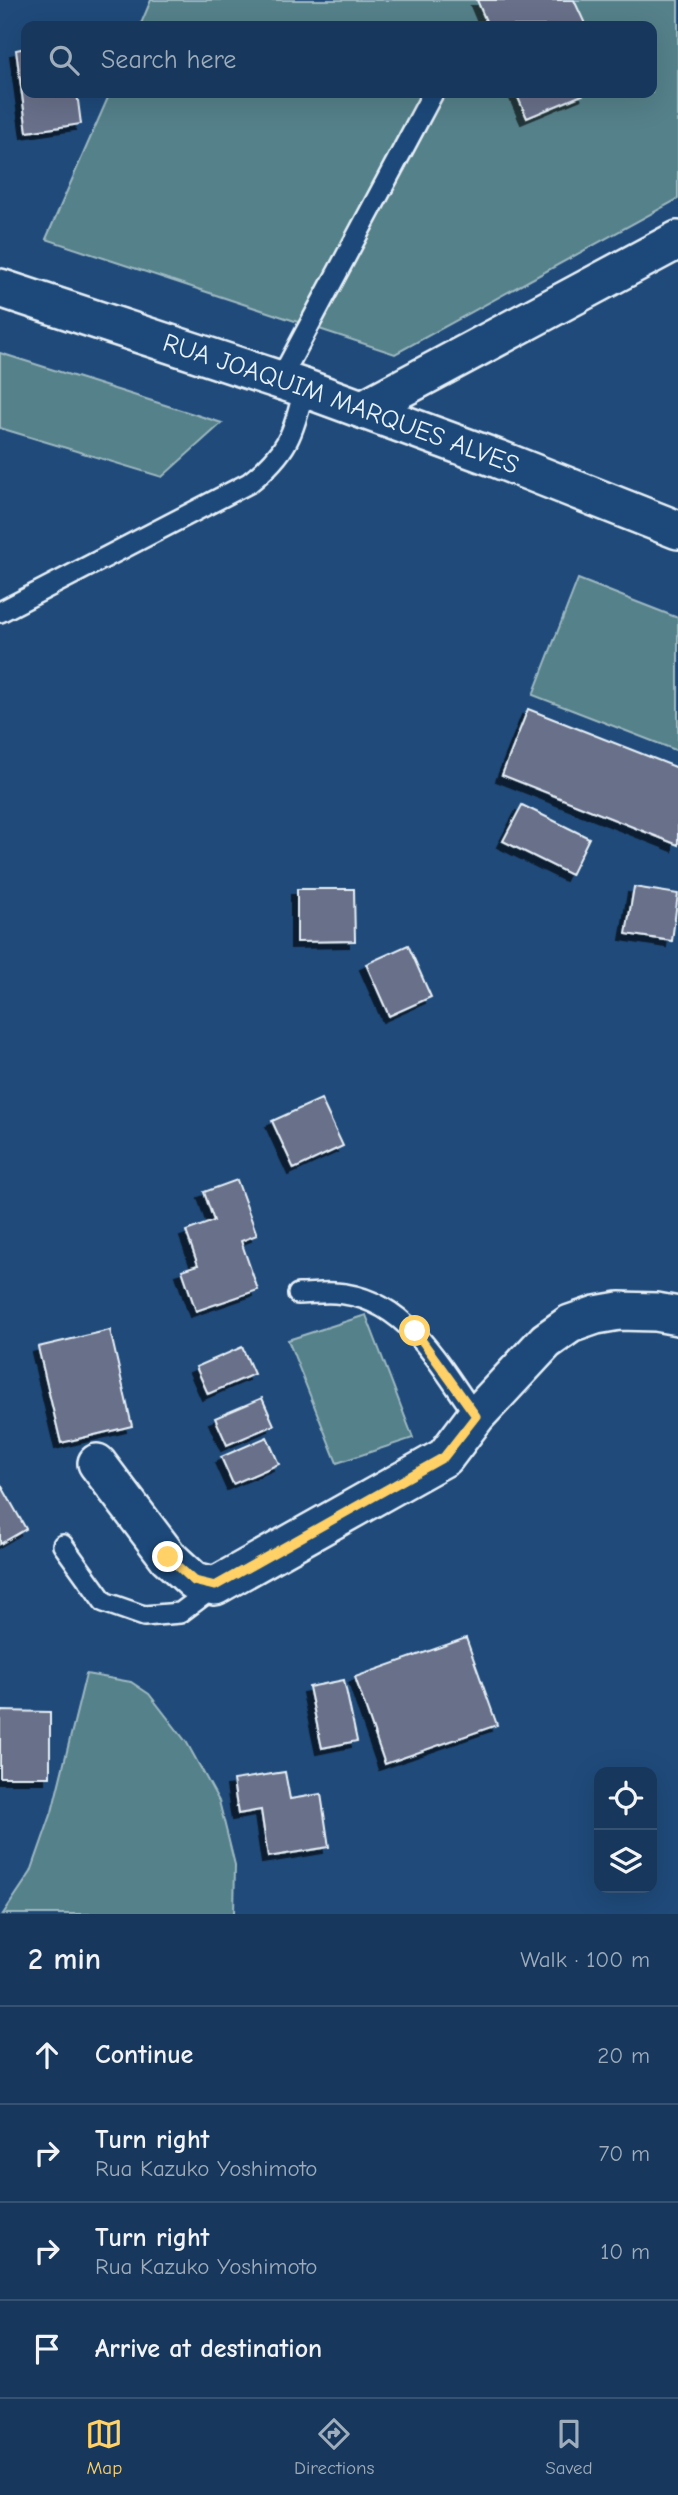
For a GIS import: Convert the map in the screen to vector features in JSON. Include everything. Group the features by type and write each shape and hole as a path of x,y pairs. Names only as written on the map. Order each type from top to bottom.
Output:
{"street":[{"path":"363,409 678,240"},
{"name":"RUA JOAQUIM MARQUES ALVES","path":"0,288 363,409 678,530"},
{"path":"97,1463 168,1557 194,1581 217,1585 444,1457 476,1416 546,1341 570,1324 619,1311 656,1312 678,1316"}],"lane":[{"path":"0,612 249,483 280,455 290,438 292,384 431,98"},
{"path":"298,1294 337,1293 370,1301 396,1314 415,1331 476,1416"},
{"path":"63,1545 104,1602 144,1616 180,1613 217,1585"}],"green space":[{"path":"151,0 678,0 678,199 395,354 46,239 108,98 657,98 657,21 142,21"},
{"path":"0,353 222,423 162,477 0,428"},
{"path":"578,579 678,618 678,751 533,695"},
{"path":"366,1315 413,1438 337,1463 288,1340"},
{"path":"86,1674 131,1682 149,1694 187,1743 219,1801 235,1865 234,1914 3,1914 31,1872 52,1812"}],"building":[{"path":"477,0 574,0 584,21 486,21"},
{"path":"21,49 21,87 16,50"},
{"path":"22,98 78,98 81,124 27,132"},
{"path":"518,98 575,98 527,118"},
{"path":"528,709 678,768 678,845 502,775"},
{"path":"522,805 589,838 571,875 503,841"},
{"path":"634,887 678,894 672,941 626,934"},
{"path":"297,889 354,889 355,941 297,942"},
{"path":"408,945 431,997 389,1016 366,964"},
{"path":"321,1099 343,1146 294,1169 272,1121"},
{"path":"237,1180 257,1235 241,1241 258,1290 196,1311 182,1270 198,1265 186,1231 214,1221 204,1192"},
{"path":"110,1330 132,1426 61,1443 38,1347"},
{"path":"242,1347 254,1374 208,1394 196,1367"},
{"path":"262,1398 274,1425 227,1445 215,1418"},
{"path":"267,1437 279,1464 233,1484 221,1457"},
{"path":"0,1483 26,1529 0,1544"},
{"path":"466,1638 497,1725 385,1764 355,1677"},
{"path":"344,1680 357,1741 322,1748 309,1687"},
{"path":"0,1711 50,1712 50,1777 0,1777"},
{"path":"285,1772 290,1799 321,1794 329,1847 268,1857 261,1810 238,1814 233,1780"}],"route":[{"path":"168,1557 194,1581 215,1586 444,1457 476,1416 415,1331"}]}
